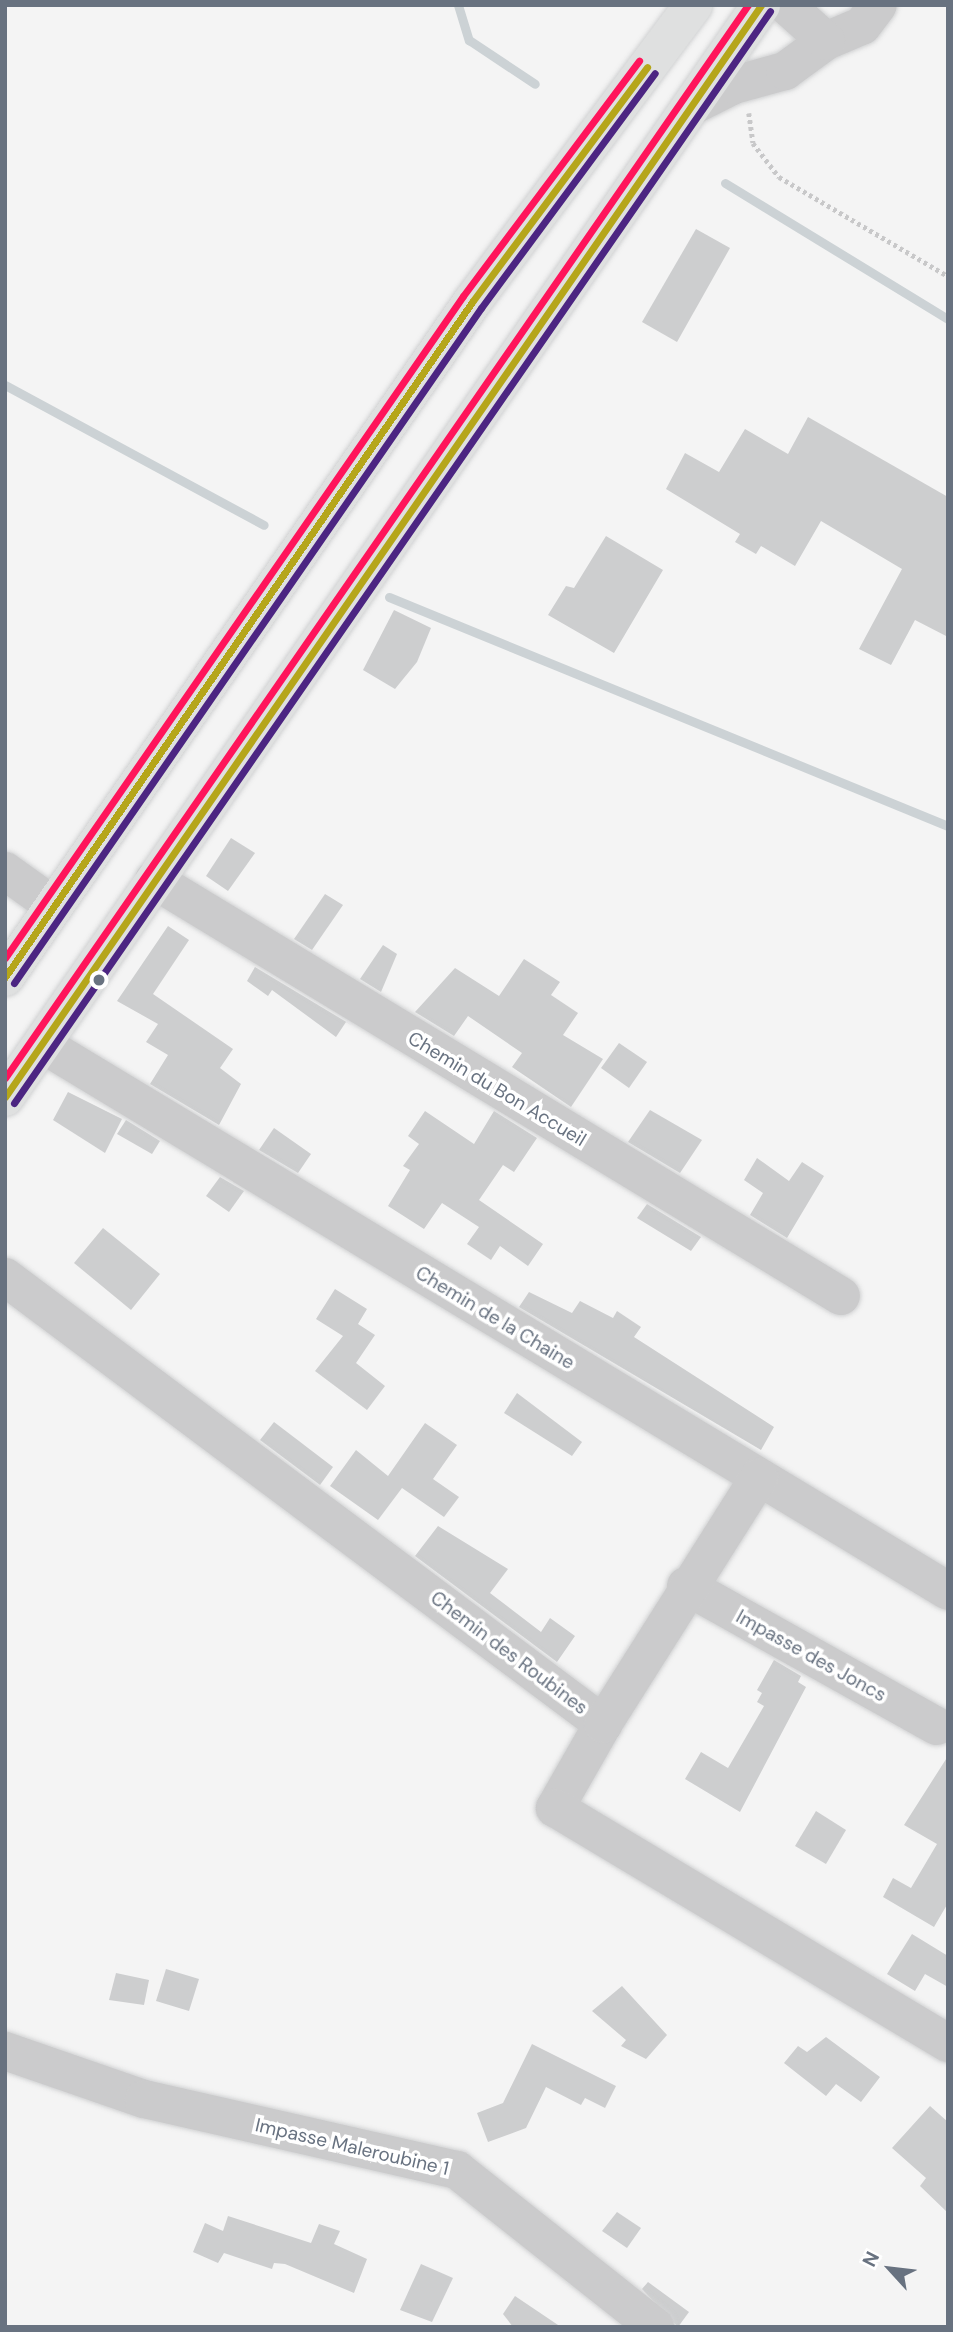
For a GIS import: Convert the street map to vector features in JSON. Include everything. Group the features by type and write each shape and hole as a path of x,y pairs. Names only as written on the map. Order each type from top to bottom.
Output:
{"main road":[{"path":"5,977 472,302 693,5"},
{"path":"5,1097 761,5"}],"street":[{"path":"786,5 826,41"},
{"path":"694,105 743,82 785,71 826,41 862,26 878,5"},
{"path":"5,871 54,906"},
{"name":"Chemin du Bon Accueil","path":"153,880 841,1296"},
{"name":"Chemin de la Chaine","path":"42,1044 948,1591"},
{"name":"Chemin des Roubines","path":"5,1277 603,1724 555,1808 948,2043"},
{"path":"603,1724 686,1586 759,1476"},
{"name":"Impasse des Joncs","path":"686,1586 936,1726"},
{"name":"Impasse Maleroubine 1","path":"5,2051 144,2099 457,2170 655,2327"}],"path":[{"path":"743,82 753,143 779,177 948,276"}],"building":[{"path":"696,229 730,248 677,342 642,322"},
{"path":"808,417 948,497 948,637 915,620 891,665 859,649 902,569 821,521 795,566 761,546 756,554 735,542 740,534 666,489 685,453 719,472 745,429 788,454"},
{"path":"606,536 663,570 614,653 548,615 566,586 574,588"},
{"path":"394,610 431,628 417,662 395,689 363,670"},
{"path":"231,838 255,853 228,891 206,876"},
{"path":"325,894 343,905 312,950 294,939"},
{"path":"168,926 189,940 153,994 233,1049 220,1068 241,1084 219,1125 150,1084 168,1055 146,1042 158,1024 117,1001"},
{"path":"383,945 397,954 381,992 360,979"},
{"path":"524,959 560,982 551,995 578,1013 563,1035 603,1059 571,1107 512,1067 522,1053 468,1016 454,1036 415,1012 455,968 499,996"},
{"path":"255,967 353,1026 346,1022 336,1037 272,990 268,996 247,981"},
{"path":"619,1043 647,1062 629,1088 601,1068"},
{"path":"68,1092 122,1119 105,1153 53,1120"},
{"path":"650,1110 702,1140 680,1173 628,1142"},
{"path":"425,1111 474,1144 494,1111 537,1138 514,1172 503,1165 479,1200 543,1244 528,1266 500,1246 491,1260 467,1244 479,1227 442,1203 424,1229 388,1206 410,1170 403,1166 419,1144 408,1136"},
{"path":"126,1120 160,1141 152,1154 117,1134"},
{"path":"274,1128 311,1154 298,1173 259,1150"},
{"path":"757,1158 789,1181 802,1162 824,1176 787,1238 750,1215 763,1193 744,1180"},
{"path":"220,1177 244,1191 229,1212 206,1196"},
{"path":"647,1204 701,1237 691,1251 637,1218"},
{"path":"103,1228 160,1274 131,1310 74,1263"},
{"path":"335,1289 367,1309 358,1324 375,1335 356,1363 385,1386 367,1410 315,1371 343,1336 316,1319"},
{"path":"529,1292 572,1313 580,1301 613,1318 617,1311 641,1327 634,1337 774,1427 761,1450 519,1307"},
{"path":"517,1393 582,1442 572,1456 504,1413"},
{"path":"274,1422 333,1467 320,1485 260,1440"},
{"path":"425,1423 457,1445 433,1479 459,1497 444,1517 402,1488 378,1520 330,1486 356,1450 388,1476"},
{"path":"438,1526 508,1569 490,1593 541,1632 550,1618 575,1636 557,1662 415,1556"},
{"path":"774,1660 801,1676 798,1682 806,1687 740,1812 685,1779 701,1752 728,1768 764,1706 757,1702 762,1693 757,1690"},
{"path":"948,1756 948,1903 934,1927 883,1897 893,1878 911,1888 937,1844 904,1825"},
{"path":"816,1811 846,1830 826,1864 795,1846"},
{"path":"912,1934 948,1956 948,1987 925,1974 915,1991 887,1974"},
{"path":"166,1969 199,1979 189,2011 156,2001"},
{"path":"116,1973 149,1980 144,2005 109,2000"},
{"path":"622,1986 667,2035 646,2059 621,2046 626,2040 592,2011"},
{"path":"826,2037 880,2077 861,2102 836,2084 826,2096 784,2063 798,2046 807,2052"},
{"path":"532,2044 616,2086 605,2108 585,2098 581,2105 546,2087 526,2128 488,2142 477,2113 503,2103"},
{"path":"930,2106 948,2122 948,2213 920,2186 926,2178 892,2148"},
{"path":"617,2212 641,2228 627,2248 602,2231"},
{"path":"228,2216 311,2243 319,2224 340,2231 334,2244 367,2259 354,2293 285,2264 274,2263 272,2269 224,2253 218,2263 193,2252 205,2223 223,2231"},
{"path":"421,2264 453,2278 432,2322 400,2310"},
{"path":"648,2282 689,2312 678,2327 642,2289"},
{"path":"515,2296 561,2327 513,2327 503,2314"}],"waterway":[{"path":"458,5 469,40 535,84"},
{"path":"725,183 948,319"},
{"path":"5,385 264,525"},
{"path":"389,597 948,826"}],"transit line":[{"path":"5,1078 748,5"},
{"path":"5,1097 761,5"},
{"path":"14,1103 770,11"},
{"path":"5,958 463,296 639,61"},
{"path":"5,977 472,302 647,67"},
{"path":"14,983 481,308 655,73"}]}
